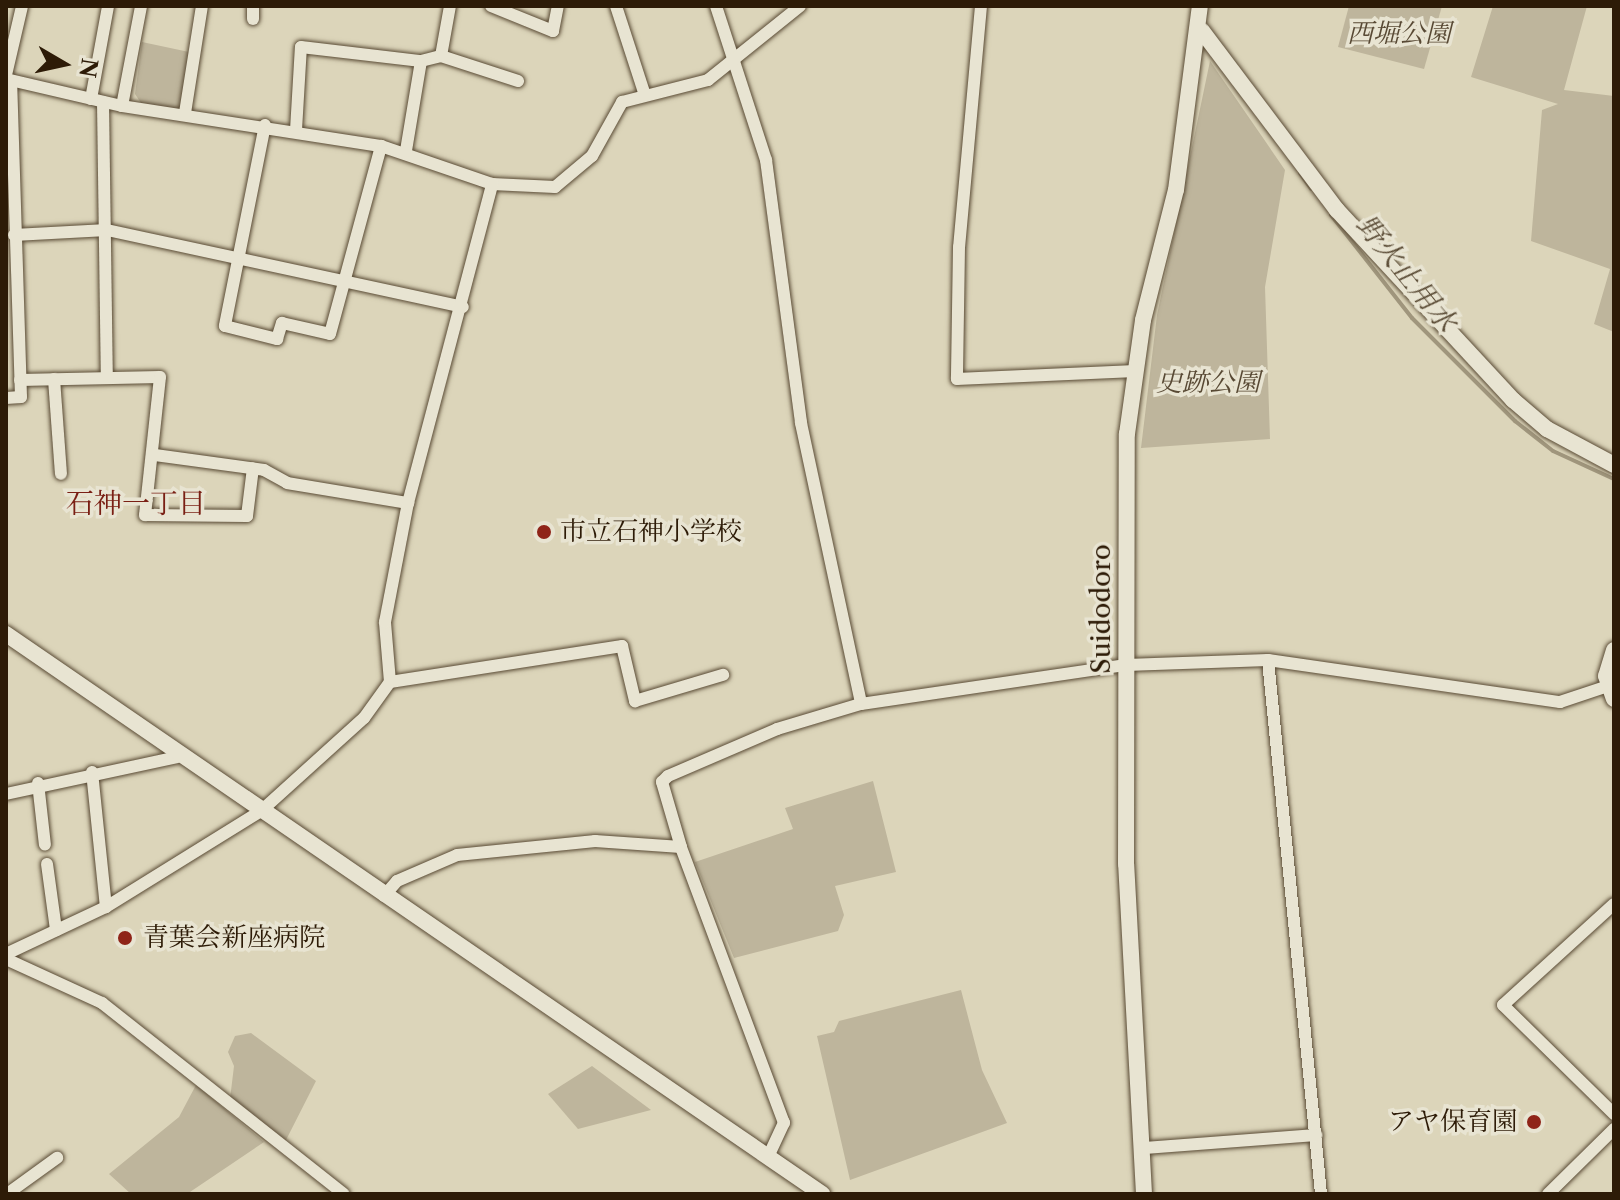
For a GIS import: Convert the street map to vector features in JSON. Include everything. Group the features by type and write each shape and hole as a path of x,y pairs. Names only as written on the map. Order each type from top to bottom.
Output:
{"street":[{"path":"6,398 21,397 8,78 22,6"},
{"path":"107,378 107,230 97,100 108,6"},
{"path":"122,106 141,6"},
{"path":"185,113 202,6"},
{"path":"441,56 450,6"},
{"path":"491,6 553,31 558,6"},
{"path":"616,6 644,92"},
{"path":"716,6 766,160 801,423 861,704"},
{"path":"8,78 122,106 265,125 406,151 492,184 555,187 572,179 622,102 644,92 708,80 800,6"},
{"path":"981,6 959,247 957,379 1135,371"},
{"name":"Suidodoro","path":"1144,1194 1144,1148 1126,864 1127,434 1135,371 1202,31 1200,6"},
{"path":"1202,31 1337,210 1513,400 1567,442 1614,465"},
{"path":"296,130 301,47 421,61 441,56 518,81"},
{"path":"406,151 421,61"},
{"path":"265,125 225,326 277,339 282,323 330,334 381,146"},
{"path":"6,956 106,907 261,811 354,728 390,682 385,622 408,503 463,307 492,184"},
{"path":"14,235 107,230 463,307"},
{"path":"20,380 160,377 155,455 145,515 247,516 253,468"},
{"path":"54,379 61,474"},
{"path":"155,455 253,468 287,483 408,503"},
{"path":"6,634 177,757 261,811 822,1194"},
{"path":"390,682 622,646 635,701 723,675"},
{"path":"768,1157 784,1123 681,847 662,782 668,776 777,729 861,704 1126,665 1268,660 1560,702 1611,693 1614,650"},
{"path":"1268,660 1321,1194"},
{"path":"6,794 38,783 177,757"},
{"path":"92,772 106,907"},
{"path":"38,783 45,845"},
{"path":"384,896 397,881 457,855 595,841 681,847"},
{"path":"47,864 56,930"},
{"path":"1614,904 1503,1005 1614,1114"},
{"path":"6,956 102,1003 344,1194"},
{"path":"1548,1194 1614,1129"},
{"path":"1144,1148 1317,1135"},
{"path":"7,1194 57,1158"}],"green space":[{"name":"西堀公園","path":"1349,6 1442,6 1424,69 1338,47"},
{"path":"1493,6 1587,6 1564,90 1614,96 1614,332 1594,324 1610,269 1531,241 1542,110 1558,104 1471,77"},
{"path":"142,42 189,52 181,110 141,103 135,94"},
{"name":"史跡公園","path":"1210,61 1285,170 1265,287 1270,439 1141,448 1157,315"},
{"path":"873,781 896,872 835,886 844,915 838,931 734,958 695,862 793,829 785,808"},
{"path":"961,990 982,1070 1007,1123 850,1180 817,1036 834,1032 839,1021"},
{"path":"251,1033 316,1081 285,1142 230,1099 234,1066 228,1052 235,1036"},
{"path":"592,1066 651,1110 578,1129 548,1094"},
{"path":"196,1085 264,1142 187,1194 131,1194 109,1174 179,1117"}],"waterway":[{"name":"野火止用水","path":"1300,173 1311,189"},
{"name":"野火止用水","path":"1331,215 1412,318 1515,421 1553,451 1614,479"}],"place":[{"name":"市立石神小学校","path":"544,532"},
{"name":"青葉会新座病院","path":"125,938"},
{"name":"アヤ保育園","path":"1534,1122"}],"district":[{"name":"石神一丁目","path":"136,503"}]}
